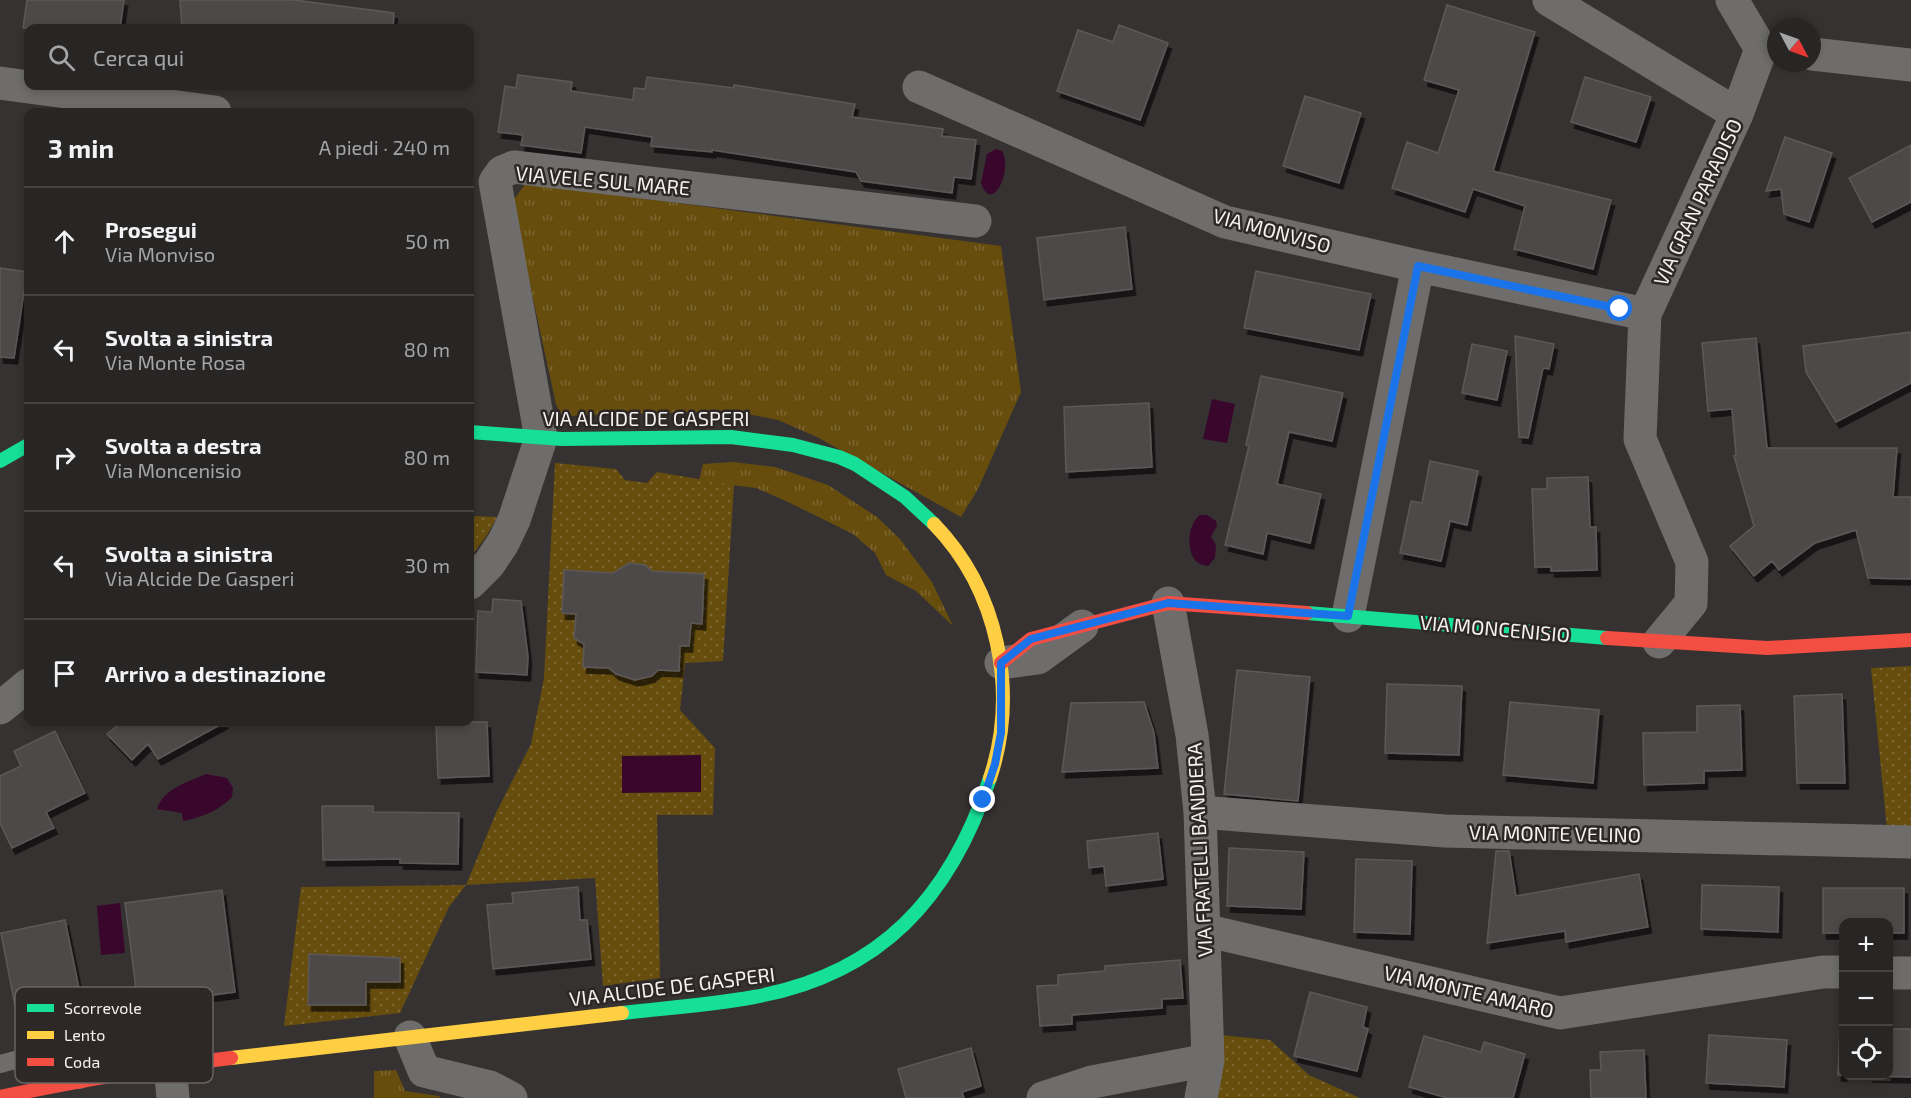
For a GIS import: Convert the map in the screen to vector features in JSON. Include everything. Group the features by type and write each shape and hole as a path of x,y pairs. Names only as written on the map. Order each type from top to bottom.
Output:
{"street":[{"path":"1549,0 1737,114"},
{"name":"VIA GRAN PARADISO","path":"1732,0 1767,49"},
{"name":"VIA GRAN PARADISO","path":"1659,642 1691,603 1692,562 1640,439 1645,314 1767,52"},
{"path":"1821,55 1911,65"},
{"path":"0,83 24,86"},
{"name":"VIA MONVISO","path":"919,87 1225,222 1645,314"},
{"path":"52,90 185,108"},
{"name":"VIA VELE SUL MARE","path":"541,438 495,182 502,172 514,167 975,221"},
{"path":"1348,616 1418,266"},
{"name":"VIA ALCIDE DE GASPERI","path":"213,1060 751,998 789,991 856,961 911,919 953,863 970,834 995,764 1001,733 1001,663 997,635 972,572 956,548 921,511 884,482 852,462 795,443 743,436 579,439 474,432"},
{"path":"474,579 489,564 514,520 541,438"},
{"path":"0,461 24,446"},
{"name":"VIA MONCENISIO","path":"1001,663 1038,658 1082,626 1168,603 1659,642 1767,648 1911,640"},
{"name":"VIA FRATELLI BANDIERA","path":"1168,603 1192,735 1200,812 1208,1060 1201,1098"},
{"path":"0,708 24,688"},
{"name":"VIA MONTE VELINO","path":"1200,812 1446,831 1911,842"},
{"name":"VIA MONTE AMARO","path":"1204,930 1560,1013 1823,972 1839,972"},
{"path":"1893,973 1911,973"},
{"path":"410,1037 424,1071 490,1087 511,1098"},
{"path":"1043,1098 1092,1082 1208,1060"},
{"name":"VIA ALCIDE DE GASPERI","path":"0,1097 67,1083"},
{"path":"172,1083 173,1098"}],"lane":[{"path":"0,1064 15,1060"}],"green space":[{"path":"526,183 1001,246 1021,392 978,489 961,517 817,437 778,420 732,411 562,416 556,404 512,202"},
{"path":"733,462 775,467 828,485 877,517 900,539 932,582 953,626 916,591 886,575 875,553 853,534 756,488 699,481 703,464"},
{"path":"555,463 616,469 625,480 647,483 657,472 734,485 723,661 685,663 680,710 715,748 713,815 657,815 660,978 603,986 595,878 466,885 496,813 531,744 544,678"},
{"path":"474,516 497,517 474,553"},
{"path":"1911,666 1911,829 1887,829 1871,668"},
{"path":"466,885 449,907 400,1013 284,1026 301,887"},
{"path":"1221,1035 1270,1040 1309,1075 1360,1098 1217,1098"},
{"path":"396,1070 405,1091 440,1098 374,1098 374,1071"}],"shaded area":[{"path":"996,149 1002,151 1005,168 1000,186 996,192 991,194 986,192 981,183 987,154"},
{"path":"1212,399 1235,404 1227,443 1203,439"},
{"path":"1200,515 1207,515 1216,521 1217,526 1211,537 1216,545 1215,558 1208,566 1196,561 1189,543 1193,524"},
{"path":"701,755 701,792 622,793 622,756"},
{"path":"206,774 227,778 233,788 232,797 216,810 183,821 182,813 157,809 160,802 171,791"},
{"path":"120,903 125,953 101,955 97,906"}],"building":[{"path":"27,0 124,0 121,24 24,24 23,28"},
{"path":"180,0 294,0 394,13 393,24 182,24"},
{"path":"1447,5 1535,32 1493,171 1611,200 1593,269 1514,249 1525,206 1473,189 1465,212 1392,188 1407,142 1438,153 1459,90 1424,80"},
{"path":"1119,25 1168,43 1140,120 1057,91 1078,30 1113,42"},
{"path":"518,75 572,82 571,91 633,100 634,88 645,89 647,77 734,88 734,85 855,104 852,117 943,129 942,136 976,140 971,179 954,177 952,193 861,181 856,172 712,150 712,152 651,146 652,137 585,127 581,153 521,145 523,135 498,132 505,86 516,88"},
{"path":"1585,77 1651,97 1636,142 1571,122"},
{"path":"1305,96 1361,113 1339,183 1283,166"},
{"path":"1785,137 1832,153 1809,222 1784,214 1781,189 1766,191"},
{"path":"1911,145 1911,202 1872,222 1849,178"},
{"path":"1125,227 1132,289 1044,300 1037,238"},
{"path":"0,268 24,272 24,292 14,358 0,357"},
{"path":"1256,271 1371,294 1359,350 1244,328"},
{"path":"1911,332 1911,383 1836,422 1806,372 1803,346"},
{"path":"1515,336 1554,344 1549,369 1543,368 1528,438 1519,437"},
{"path":"1756,338 1767,448 1897,448 1893,497 1911,497 1911,579 1868,578 1856,530 1815,543 1779,570 1772,561 1754,576 1730,546 1754,526 1734,456 1736,455 1732,409 1708,411 1702,343"},
{"path":"1472,344 1507,351 1497,400 1462,393"},
{"path":"1261,376 1343,393 1332,441 1289,432 1277,484 1321,494 1310,543 1267,533 1263,554 1225,545 1249,446 1246,445"},
{"path":"1149,403 1152,467 1066,472 1064,407"},
{"path":"1430,461 1478,471 1467,525 1450,521 1441,561 1400,553 1411,501 1422,503"},
{"path":"1588,477 1590,527 1596,527 1597,570 1551,571 1551,567 1535,567 1532,489 1547,489 1547,478"},
{"path":"629,563 645,565 652,571 704,574 702,624 691,623 689,646 680,646 679,671 658,670 652,676 635,680 616,674 609,668 583,667 584,644 574,638 576,614 562,613 564,570 613,573"},
{"path":"493,599 521,601 528,657 527,675 476,672 478,611 492,612"},
{"path":"1237,670 1310,677 1298,801 1224,794"},
{"path":"1387,684 1462,686 1459,755 1385,753"},
{"path":"1842,694 1845,783 1797,783 1794,696"},
{"path":"1144,702 1154,733 1158,768 1062,772 1071,703"},
{"path":"1510,702 1599,710 1593,783 1503,775"},
{"path":"1740,705 1742,770 1704,771 1704,783 1644,785 1643,733 1697,732 1697,706"},
{"path":"474,722 487,722 489,776 438,778 436,726 474,726"},
{"path":"117,726 218,726 158,759 148,744 132,760 107,734"},
{"path":"55,731 85,793 46,812 54,828 12,848 0,823 0,776 21,766 14,751"},
{"path":"322,806 373,806 373,812 459,813 458,864 400,863 400,859 323,860"},
{"path":"1158,833 1163,879 1106,886 1104,866 1089,868 1087,841"},
{"path":"1229,848 1304,852 1301,909 1227,906"},
{"path":"1496,851 1509,851 1516,896 1639,874 1648,927 1566,942 1565,931 1487,943"},
{"path":"1356,859 1412,861 1410,934 1354,932"},
{"path":"1702,885 1779,887 1778,932 1701,929"},
{"path":"578,887 580,920 587,920 591,959 493,969 487,905 513,903 512,893"},
{"path":"1823,888 1904,888 1904,933 1893,933 1893,918 1839,918 1839,933 1823,933"},
{"path":"222,890 235,992 213,995 213,987 136,987 125,903"},
{"path":"65,920 79,987 15,987 15,1005 1,933"},
{"path":"309,954 400,958 400,982 366,982 366,1005 308,1005"},
{"path":"1180,960 1183,998 1162,999 1162,1008 1072,1015 1072,1024 1040,1026 1037,986 1058,985 1058,975 1105,971 1105,966"},
{"path":"1310,992 1367,1007 1363,1027 1368,1029 1357,1071 1294,1056"},
{"path":"1893,1029 1911,1029 1911,1077 1893,1077"},
{"path":"1709,1035 1787,1040 1784,1087 1706,1083"},
{"path":"1424,1036 1481,1052 1484,1042 1525,1054 1513,1098 1447,1098 1409,1087"},
{"path":"971,1048 981,1086 962,1092 964,1098 906,1098 898,1069"},
{"path":"1644,1050 1646,1098 1591,1098 1590,1070 1601,1070 1600,1052"}],"traffic: fast":[{"path":"474,432 562,439 731,437 793,445 839,457 855,464 905,497 934,524"},
{"path":"0,461 24,447"},
{"path":"1307,613 1607,638"},
{"path":"622,1013 738,1000 799,986 839,970 874,949 905,924 931,894 954,860 974,821 990,778"}],"traffic: slow":[{"path":"934,524 956,550 974,579 997,643 1002,677 1002,711 999,745 990,778"},
{"path":"231,1058 622,1013"}],"traffic: jam":[{"path":"1001,663 1031,639 1168,603 1307,613"},
{"path":"1607,638 1767,648 1911,640"},
{"path":"213,1060 231,1058"},
{"path":"0,1097 69,1083"}],"route":[{"path":"983,800 995,764 1001,733 1003,702 1001,663 1031,639 1168,603 1348,616 1418,266 1620,309"}]}
